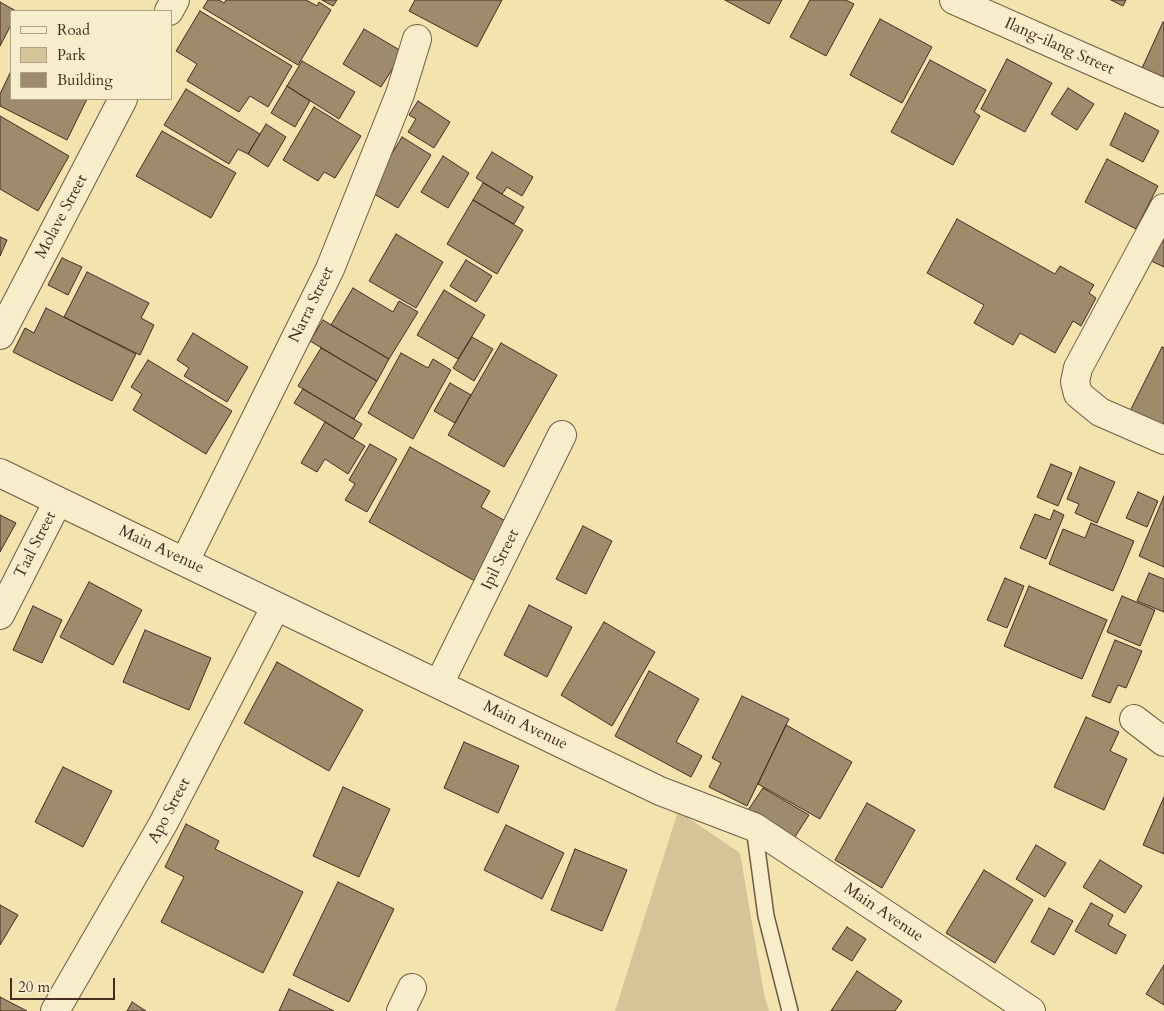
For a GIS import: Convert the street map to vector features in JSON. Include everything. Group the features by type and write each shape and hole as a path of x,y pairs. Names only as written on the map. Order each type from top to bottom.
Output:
{"street":[{"name":"Ilang-ilang Street","path":"954,0 1164,93"},
{"name":"Narra Street","path":"185,561 330,269 400,94 417,39"},
{"name":"Molave Street","path":"0,335 122,100"},
{"path":"1164,208 1078,368 1075,382 1078,394 1100,412 1164,440"},
{"name":"Ipil Street","path":"439,684 562,435"},
{"name":"Main Avenue","path":"0,473 660,791 754,827 1031,1011"},
{"name":"Taal Street","path":"0,615 58,501"},
{"name":"Apo Street","path":"55,1011 163,824 276,606"},
{"path":"1134,719 1164,742"}],"lane":[{"path":"754,827 766,916 790,1011"}],"green space":[{"path":"678,811 740,853 764,994 769,1011 615,1011"}],"building":[{"path":"208,0 219,0 224,3 226,0 306,0 317,6 319,2 331,10 298,65 203,8"},
{"path":"322,0 337,0 333,6"},
{"path":"415,0 502,0 477,47 409,11"},
{"path":"725,0 782,0 769,24"},
{"path":"810,0 846,0 854,4 826,56 790,37"},
{"path":"1111,0 1126,0 1123,6"},
{"path":"0,2 14,10 10,10 10,27 0,46"},
{"path":"200,11 292,66 268,107 250,96 239,112 187,81 197,64 176,51"},
{"path":"880,19 932,47 902,103 850,75"},
{"path":"1164,23 1164,88 1138,77"},
{"path":"364,29 403,52 381,87 343,64"},
{"path":"1007,59 1052,83 1025,132 981,109"},
{"path":"930,60 986,90 974,112 980,116 953,165 891,132"},
{"path":"302,61 355,92 339,119 287,86"},
{"path":"10,73 10,100 87,100 67,140 0,106 0,94"},
{"path":"287,86 310,101 295,127 271,113"},
{"path":"1068,88 1094,104 1077,130 1051,114"},
{"path":"186,89 260,134 248,154 238,149 229,164 164,125"},
{"path":"418,101 450,122 434,148 408,132 416,119 409,115"},
{"path":"314,107 361,136 335,178 324,172 318,181 283,160"},
{"path":"1125,113 1159,131 1143,162 1110,145"},
{"path":"0,116 69,156 38,211 0,189"},
{"path":"266,124 286,137 268,167 248,154"},
{"path":"162,131 236,173 211,218 136,176"},
{"path":"402,137 431,155 398,208 369,191"},
{"path":"492,152 533,177 522,196 507,187 502,194 476,178"},
{"path":"443,156 469,173 448,208 421,192"},
{"path":"1107,159 1158,186 1136,229 1085,202"},
{"path":"483,183 524,207 514,224 473,200"},
{"path":"473,200 523,230 497,274 447,244"},
{"path":"957,219 1055,274 1060,266 1094,285 1089,293 1096,298 1081,326 1073,321 1055,353 1020,333 1013,345 974,323 984,305 927,273"},
{"path":"1164,224 1164,267 1147,259"},
{"path":"396,234 443,262 416,308 369,281"},
{"path":"0,237 7,240 0,256"},
{"path":"62,258 82,267 68,295 48,285"},
{"path":"466,260 492,276 476,302 450,286"},
{"path":"87,272 149,303 141,318 154,325 140,355 64,317"},
{"path":"353,288 393,312 399,301 418,312 389,359 331,325"},
{"path":"444,290 485,315 458,359 417,335"},
{"path":"46,308 136,354 112,401 13,352 25,328 34,333"},
{"path":"323,320 389,359 377,381 310,341"},
{"path":"193,333 248,367 227,402 184,376 189,368 177,360"},
{"path":"472,337 493,349 474,381 453,368"},
{"path":"501,343 557,375 504,467 448,435"},
{"path":"1162,347 1164,348 1164,428 1130,411"},
{"path":"321,348 377,381 354,419 298,386"},
{"path":"401,353 428,368 433,359 451,370 413,439 368,413"},
{"path":"148,360 232,411 206,454 133,410 142,394 131,387"},
{"path":"450,383 471,395 455,423 434,411"},
{"path":"303,389 362,424 353,439 294,403"},
{"path":"325,422 365,446 348,474 325,459 317,472 301,463"},
{"path":"370,444 397,459 367,512 345,500 355,484 349,480"},
{"path":"410,447 490,491 481,507 514,526 482,585 369,522"},
{"path":"1051,464 1072,473 1058,506 1037,497"},
{"path":"1080,467 1115,482 1097,523 1075,513 1079,504 1067,499"},
{"path":"1138,492 1158,501 1147,527 1126,518"},
{"path":"1164,496 1164,567 1139,556"},
{"path":"1054,510 1064,515 1046,559 1020,548 1035,514 1050,520"},
{"path":"0,515 16,523 0,552"},
{"path":"1091,523 1134,541 1113,591 1049,564 1063,529 1085,538"},
{"path":"583,526 612,541 586,594 556,579"},
{"path":"1149,573 1164,579 1164,612 1137,601"},
{"path":"1005,578 1024,586 1007,628 987,620"},
{"path":"89,582 142,610 113,665 60,637"},
{"path":"1029,586 1107,620 1082,679 1004,646"},
{"path":"1122,596 1155,610 1140,646 1107,632"},
{"path":"529,605 572,627 547,677 504,655"},
{"path":"33,606 62,620 42,663 13,650"},
{"path":"604,622 655,652 612,726 561,695"},
{"path":"145,630 211,658 189,710 123,682"},
{"path":"1115,640 1142,651 1126,688 1118,685 1110,703 1092,696"},
{"path":"277,662 363,710 329,771 244,723"},
{"path":"649,671 699,699 676,742 702,756 691,777 615,736"},
{"path":"742,696 789,719 747,806 709,787 721,763 712,758"},
{"path":"1086,717 1119,732 1110,751 1127,759 1104,810 1054,787"},
{"path":"786,725 852,762 820,819 758,784"},
{"path":"464,742 519,766 498,813 444,788"},
{"path":"63,767 112,791 83,847 35,822"},
{"path":"343,787 390,809 359,877 313,856"},
{"path":"763,788 809,815 791,843 746,813"},
{"path":"1164,797 1164,854 1143,845"},
{"path":"867,803 915,830 882,888 835,860"},
{"path":"186,824 219,841 215,849 303,892 263,973 161,922 184,877 165,867"},
{"path":"506,825 564,853 542,899 484,870"},
{"path":"1036,845 1066,863 1045,897 1016,879"},
{"path":"575,849 627,870 602,931 551,910"},
{"path":"1100,860 1142,886 1125,913 1083,887"},
{"path":"984,870 1033,900 995,963 946,933"},
{"path":"338,882 394,909 349,1002 293,975"},
{"path":"1091,903 1113,915 1108,925 1126,935 1116,954 1075,931"},
{"path":"0,905 18,915 0,945"},
{"path":"1049,908 1073,921 1054,955 1031,942"},
{"path":"847,927 866,939 852,961 832,949"},
{"path":"1164,965 1164,1005 1146,994"},
{"path":"857,971 902,1001 895,1011 831,1011"},
{"path":"289,989 334,1011 279,1011"},
{"path":"0,997 27,1011 0,1011"},
{"path":"132,1002 146,1011 127,1011"}]}
